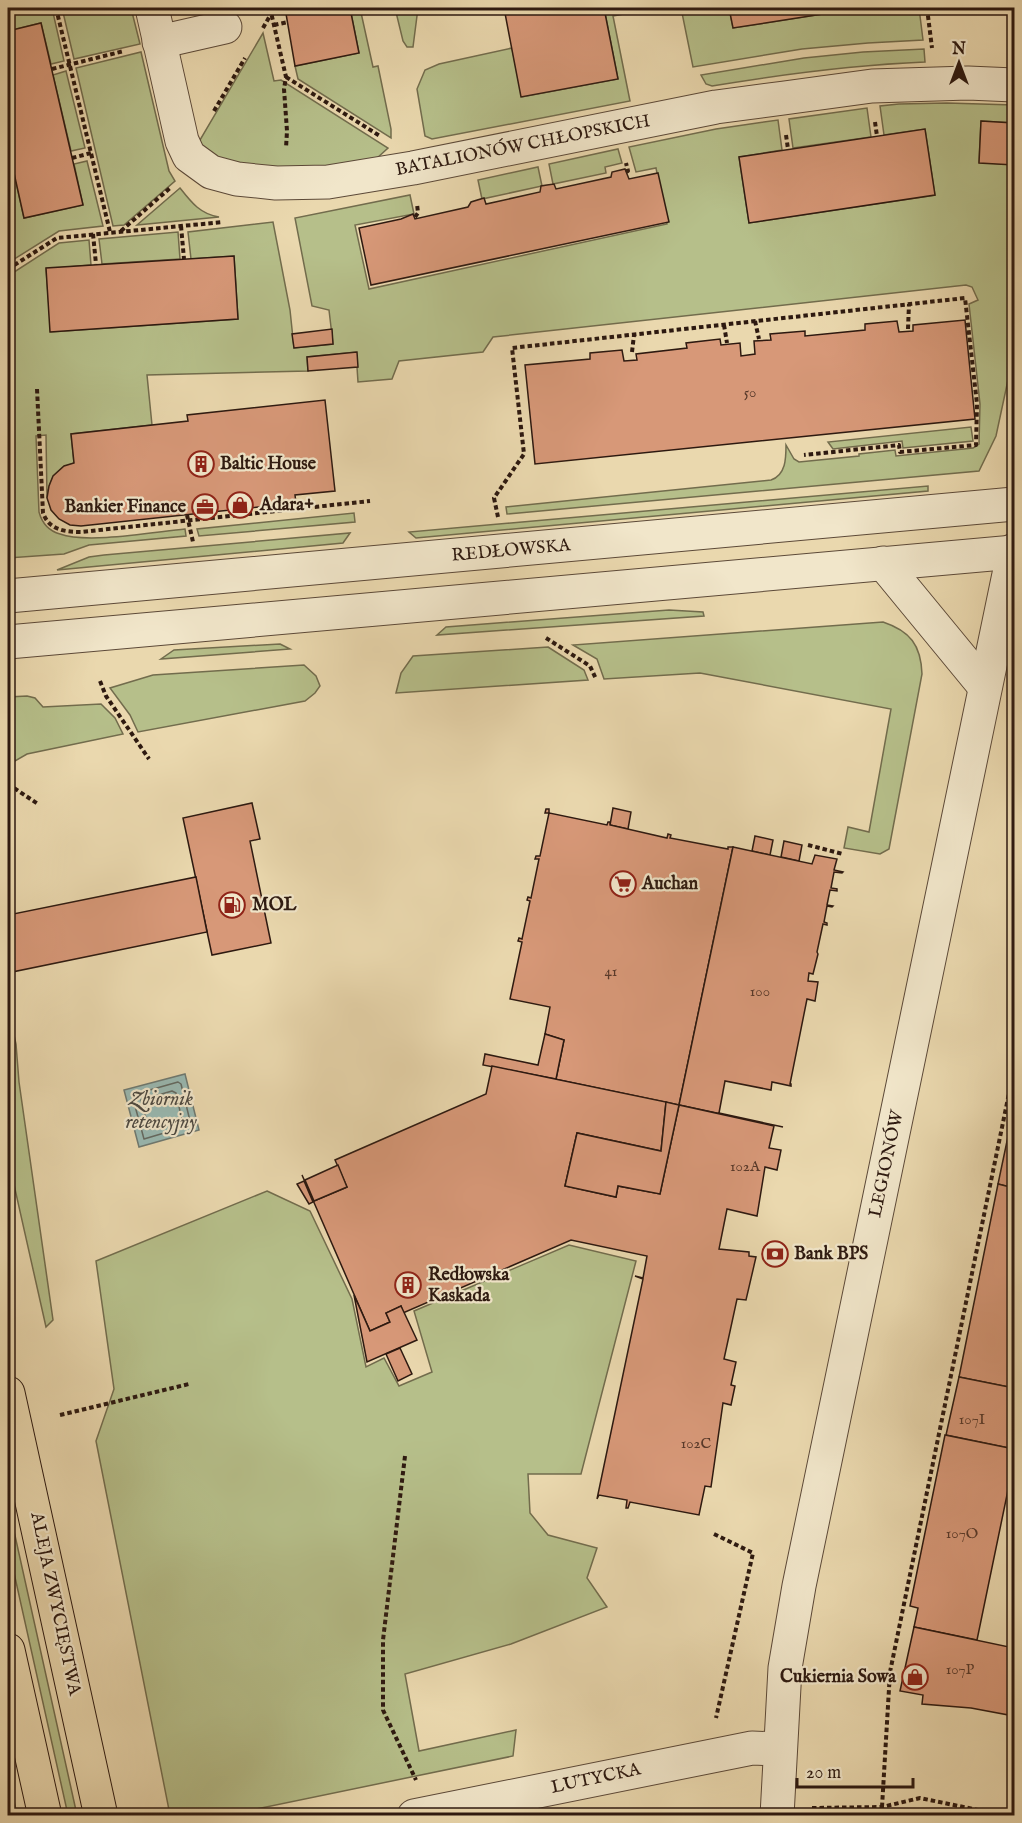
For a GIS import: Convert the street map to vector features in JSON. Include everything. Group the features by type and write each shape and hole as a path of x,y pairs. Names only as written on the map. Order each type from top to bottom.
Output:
{"main road":[{"name":"ALEJA ZWYCIĘSTWA","path":"8,1393 101,1815"},
{"path":"8,1650 45,1815"}],"street":[{"name":"BATALIONÓW CHŁOPSKICH","path":"152,8 182,141 189,156 211,172 237,179 276,183 328,182 392,172 716,107 872,86 968,83 1014,85"},
{"path":"159,42 225,27"},
{"name":"REDŁOWSKA","path":"8,596 1014,504"},
{"path":"8,642 1014,551"},
{"name":"LEGIONÓW","path":"791,1812 780,1749 786,1668 799,1586 1014,551"},
{"path":"883,563 986,687"},
{"name":"LUTYCKA","path":"426,1814 752,1748 780,1749"}],"path":[{"path":"56,8 111,232"},
{"path":"270,8 286,77 284,90 287,130 285,152"},
{"path":"927,8 931,44"},
{"path":"260,33 271,13"},
{"path":"274,25 288,22"},
{"path":"52,69 159,42"},
{"path":"212,113 248,53"},
{"path":"286,77 381,137"},
{"path":"72,158 91,153"},
{"path":"121,231 176,183"},
{"path":"9,267 57,238 223,222"},
{"path":"181,226 184,259"},
{"path":"93,234 96,264"},
{"path":"498,520 494,498 524,454 512,348 965,298 976,404 976,445 900,452 898,445 804,455"},
{"path":"908,329 909,304"},
{"path":"754,321 759,339"},
{"path":"724,325 727,343"},
{"path":"632,352 634,335"},
{"path":"37,390 43,513 48,523 63,531 81,532 370,501"},
{"path":"187,514 193,542"},
{"path":"546,638 590,666 596,679"},
{"path":"100,681 106,696 149,759"},
{"path":"8,784 38,804"},
{"path":"808,845 843,854"},
{"path":"882,1807 890,1672 1014,1069"},
{"path":"60,1415 189,1384"},
{"path":"405,1456 383,1640 383,1710 426,1814"},
{"path":"714,1534 753,1553 715,1722"},
{"path":"791,1812 882,1807 920,1798 1007,1815"}],"green space":[{"path":"8,8 52,8 64,61 51,64 41,23 8,31"},
{"path":"62,8 131,8 140,44 74,59"},
{"path":"202,8 249,8 244,12 205,21"},
{"path":"350,8 360,8 373,67 378,66 391,138 298,79 295,66 359,53"},
{"path":"395,8 418,8 413,47 407,47 403,41"},
{"path":"604,8 656,8 613,16 630,101 432,139 425,136 417,89 425,70 439,64 512,48 522,97 618,79"},
{"path":"681,8 729,8 733,28 861,8 919,8 923,40 802,49 693,67"},
{"path":"263,33 274,81 281,80 388,148 368,163 272,170 217,159 197,145"},
{"path":"924,49 925,62 871,65 712,86 706,84 701,75 804,58"},
{"path":"141,52 169,171 175,181 124,225 113,226 76,68"},
{"path":"66,71 85,148 71,151 53,75"},
{"path":"947,103 1014,105 1014,123 981,121 979,162 1014,165 1014,352 996,436 979,471 507,514 506,507 771,480 776,478 782,470 786,445 794,459 799,462 895,450 896,456 973,448 979,444 980,404 969,304 978,300 972,287 966,285 493,337 483,352 399,361 392,379 358,382 356,352 307,357 308,371 147,375 152,425 71,434 74,463 62,468 54,476 47,498 46,435 36,436 39,512 49,529 72,537 104,538 185,529 186,536 89,545 64,554 8,558 8,276 59,243 89,240 91,265 46,269 51,332 238,319 234,256 191,259 188,232 273,222 290,310 294,348 333,344 329,310 312,306 295,218 410,195 414,214 355,225 369,289 667,224 656,168 636,172 629,147 716,129 778,120 782,150 739,157 749,223 935,195 925,129 884,135 880,106"},
{"path":"867,108 871,137 793,148 789,119"},
{"path":"8,146 24,218 83,205 74,164 87,161 103,226 59,231 8,263"},
{"path":"618,149 622,163 605,167 606,173 553,184 549,164"},
{"path":"538,167 542,186 482,199 478,180"},
{"path":"180,188 201,210 219,217 137,225"},
{"path":"178,232 180,259 102,264 99,239"},
{"path":"971,427 973,441 903,448 902,441 833,449 828,442"},
{"path":"928,486 928,491 416,538 409,532"},
{"path":"354,513 355,522 199,536 197,529"},
{"path":"350,533 343,543 57,570 89,557 104,555"},
{"path":"669,610 703,612 704,616 437,635 446,627"},
{"path":"883,622 900,630 912,641 919,655 922,674 889,849 880,854 844,848 848,827 869,832 891,709 700,673 604,679 597,659 573,645"},
{"path":"280,644 290,649 161,659 174,650"},
{"path":"548,647 584,670 588,680 396,693 401,673 413,656"},
{"path":"304,665 316,676 320,686 305,701 138,732 130,715 110,688 153,675"},
{"path":"8,697 35,698 43,707 101,704 115,718 123,734 27,754 8,765"},
{"path":"8,1008 16,1044 19,1082 53,1320 46,1327 8,1158"},
{"path":"267,1191 310,1211 352,1299 366,1367 384,1358 399,1386 432,1372 414,1311 569,1245 636,1261 581,1474 528,1474 530,1513 548,1535 597,1548 587,1578 607,1607 511,1644 405,1674 419,1751 516,1730 513,1756 227,1815 170,1815 96,1441 114,1389 96,1261"},
{"path":"8,1504 77,1815 68,1815 8,1546"},
{"path":"8,1772 17,1815 8,1815"}],"water":[{"name":"Zbiornik retencyjny","path":"185,1074 199,1130 139,1147 124,1090"}],"building":[{"path":"285,8 350,8 359,53 295,66"},
{"path":"504,8 578,8 579,13 604,8 618,79 521,97"},
{"path":"578,8 607,8 579,13"},
{"path":"729,8 861,8 733,28"},
{"path":"41,23 83,205 24,218 8,146 8,31"},
{"path":"981,121 1014,123 1014,165 979,163"},
{"path":"925,129 935,195 749,223 739,157"},
{"path":"625,169 629,179 658,173 669,222 371,285 359,228 401,219 413,214 415,219 468,207 471,202 484,198 486,204 540,192 541,186 554,184 556,189 611,177 612,172"},
{"path":"234,256 238,319 50,332 46,268"},
{"path":"965,320 975,419 535,464 525,365 590,359 590,353 622,350 624,361 637,360 636,354 687,348 686,343 720,339 721,345 740,343 741,356 755,354 754,341 771,340 770,334 805,331 805,336 865,330 865,324 897,321 899,332 913,331 913,325"},
{"path":"332,329 333,344 294,348 292,334"},
{"path":"357,352 358,367 308,371 307,357"},
{"name":"Baltic House","path":"325,400 335,491 295,495 296,503 81,526 70,525 59,519 51,510 47,498 53,476 64,466 74,463 71,434 188,421 187,415"},
{"name":"MOL","path":"252,803 260,839 250,841 271,943 212,955 183,818"},
{"path":"613,808 631,812 628,829 610,825"},
{"path":"549,813 607,825 610,822 610,825 667,838 668,834 671,835 670,838 728,849 728,847 733,847 679,1105 492,1066 556,1079 564,1040 545,1034 550,1007 510,999 522,942 518,941 519,938 522,939 530,901 527,900 528,897 531,898 539,859 535,859 536,856 540,856"},
{"path":"755,836 773,840 770,855 752,851"},
{"path":"784,841 802,845 799,861 781,857"},
{"path":"733,847 812,864 815,855 837,859 834,870 843,872 834,872 831,888 837,891 830,890 827,905 833,906 827,906 824,922 827,925 823,924 813,974 809,973 808,981 818,982 815,1001 807,999 791,1086 772,1082 771,1090 725,1081 719,1113 783,1127 679,1105"},
{"path":"196,877 207,932 12,972 8,951 8,915"},
{"path":"545,1034 564,1040 556,1079 483,1065 485,1054 538,1065"},
{"name":"Redłowska Kaskada","path":"492,1066 666,1102 661,1151 577,1133 565,1186 616,1197 618,1186 660,1194 679,1105 774,1126 769,1148 781,1150 777,1170 765,1167 757,1216 727,1209 719,1249 749,1252 749,1256 756,1257 746,1300 737,1299 724,1359 736,1362 731,1385 735,1386 731,1405 723,1403 711,1487 705,1486 699,1515 630,1502 626,1508 627,1500 599,1495 597,1499 643,1279 635,1276 643,1278 647,1256 571,1240 403,1313 401,1306 386,1313 390,1322 370,1331 302,1175 314,1201 347,1187 335,1160 486,1094"},
{"path":"666,1102 679,1105 660,1194 618,1186 616,1197 565,1186 577,1133 661,1151"},
{"path":"1011,1122 1014,1122 1014,1188 998,1184"},
{"path":"338,1165 347,1187 314,1201 305,1180"},
{"path":"304,1181 313,1202 309,1204 297,1184"},
{"path":"998,1184 1014,1188 1014,1388 959,1377"},
{"path":"354,1295 370,1331 390,1322 386,1313 401,1306 417,1340 367,1362"},
{"path":"400,1348 412,1374 398,1381 386,1354"},
{"path":"959,1377 1014,1388 1014,1449 946,1435"},
{"path":"945,1435 1014,1449 1014,1461 977,1640 914,1627 918,1608 910,1606"},
{"path":"914,1627 1014,1648 1014,1716 971,1708 922,1704 923,1695 900,1691"}],"place":[{"name":"Baltic House","path":"201,464"},
{"name":"Adara+","path":"240,505"},
{"name":"Bankier Finance","path":"205,507"},
{"name":"Auchan","path":"623,884"},
{"name":"MOL","path":"232,905"},
{"name":"Bank BPS","path":"775,1254"},
{"name":"Redłowska Kaskada","path":"408,1285"},
{"name":"Cukiernia Sowa","path":"915,1677"}]}
